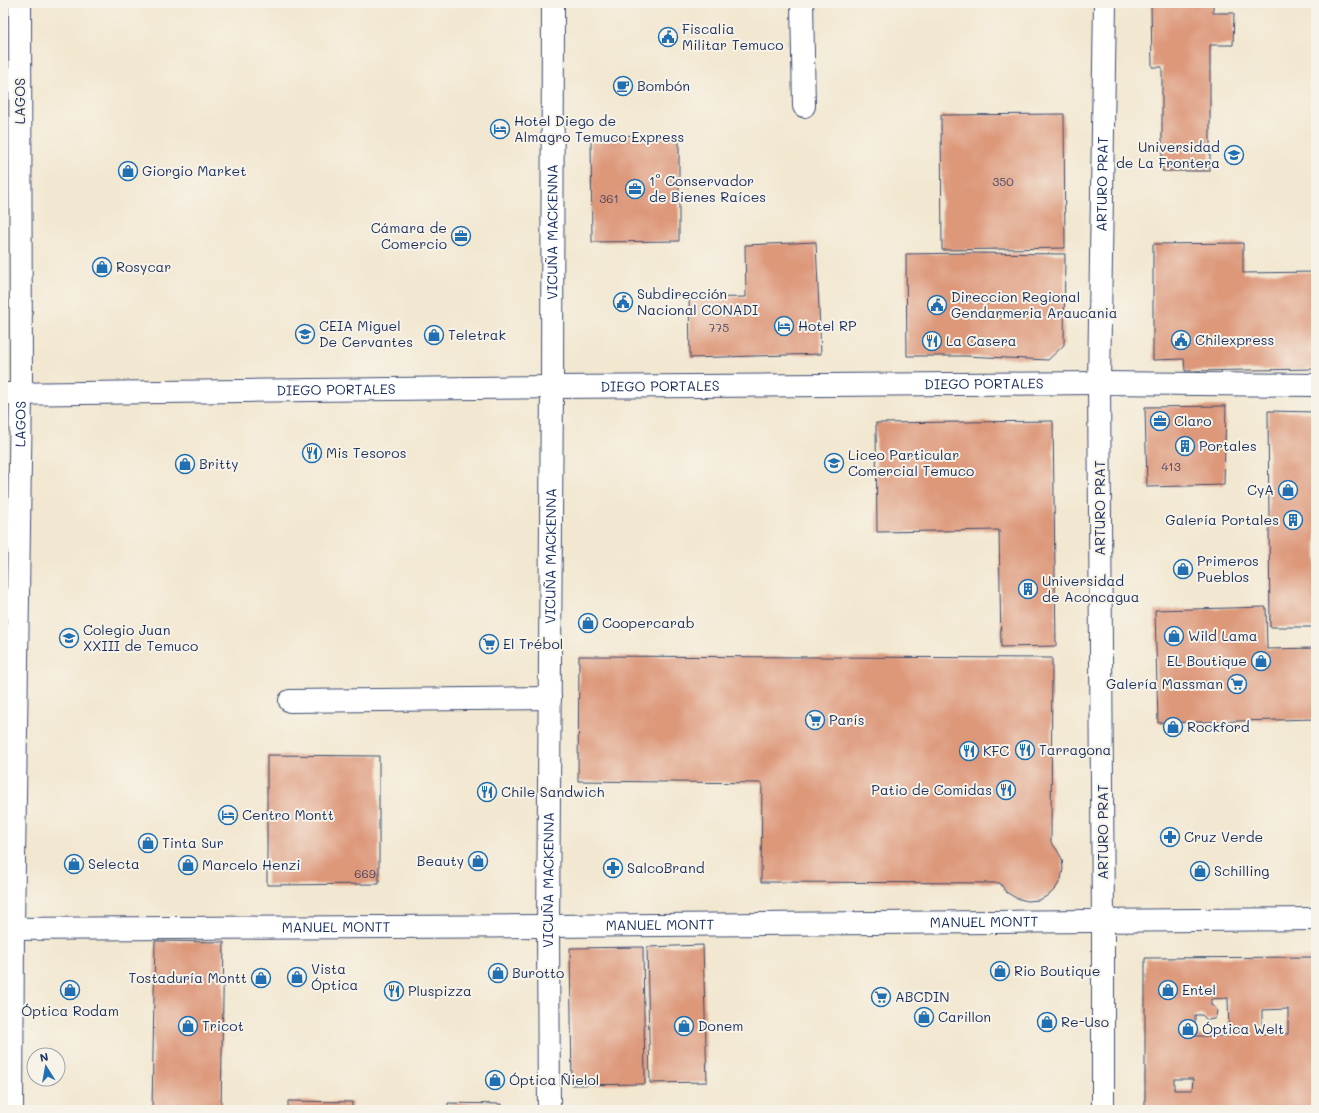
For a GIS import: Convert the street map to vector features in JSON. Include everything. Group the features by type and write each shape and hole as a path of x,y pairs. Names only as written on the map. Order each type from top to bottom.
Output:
{"street":[{"name":"LAGOS","path":"12,1110 8,1028 8,929 12,394 20,3"},
{"name":"VICUÑA MACKENNA","path":"548,1110 553,3"},
{"path":"802,3 804,106"},
{"name":"ARTURO PRAT","path":"1103,1110 1100,383 1105,3"},
{"name":"DIEGO PORTALES","path":"12,394 552,387 1100,383 1316,385"},
{"path":"290,701 550,698"},
{"name":"MANUEL MONTT","path":"8,929 1316,919"}],"building":[{"path":"1151,3 1213,3 1213,13 1234,13 1233,45 1210,45 1210,171 1162,171 1162,67 1152,67"},
{"path":"1064,114 1065,248 942,250 941,115"},
{"name":"1° Conservador de Bienes Raíces","path":"679,135 679,241 592,242 591,136"},
{"name":"Hotel RP","path":"816,242 821,354 690,358 689,298 746,297 745,245"},
{"path":"1243,243 1243,273 1316,272 1316,369 1185,371 1184,359 1153,360 1153,244"},
{"path":"906,254 1065,254 1064,345 1048,360 965,356 907,356"},
{"name":"Portales","path":"1226,406 1224,485 1147,487 1145,407"},
{"name":"Galería Portales","path":"1268,411 1316,412 1316,627 1270,627"},
{"name":"Universidad de Aconcagua","path":"1053,421 1056,646 1001,647 999,530 877,532 876,423"},
{"name":"Galería Massman","path":"1266,607 1267,649 1316,648 1316,719 1158,723 1155,610"},
{"name":"París","path":"579,656 1052,658 1051,842 1062,859 1063,869 1061,879 1056,888 1049,895 1039,900 1027,901 1016,898 1006,892 1000,883 761,882 762,783 578,781"},
{"path":"267,755 379,756 379,884 267,885"},
{"name":"Tricot","path":"155,941 224,942 221,1110 152,1110"},
{"path":"703,945 707,1082 650,1083 647,947"},
{"path":"643,947 645,1084 572,1085 570,948"},
{"path":"1316,957 1316,1110 1145,1110 1145,958","holes":["1228,998 1229,1036 1195,1036 1195,1015 1202,1015 1207,1020 1214,1019 1217,1011 1215,1007 1211,1005 1211,999","1288,1009 1288,1034 1262,1034 1262,1010","1174,1079 1193,1079 1192,1090 1174,1090"]},
{"path":"288,1101 352,1102 352,1110 288,1110"},
{"path":"448,1103 501,1104 501,1110 448,1110"}],"place":[{"name":"Fiscalia Militar Temuco","path":"668,37"},
{"name":"Bombón","path":"623,86"},
{"name":"Hotel Diego de Almagro Temuco Express","path":"500,129"},
{"name":"Universidad de La Frontera","path":"1234,155"},
{"name":"Giorgio Market","path":"128,171"},
{"name":"1° Conservador de Bienes Raíces","path":"635,189"},
{"name":"Cámara de Comercio","path":"461,236"},
{"name":"Rosycar","path":"102,267"},
{"name":"Subdirección Nacional CONADI","path":"623,302"},
{"name":"Direccion Regional Gendarmeria Araucania","path":"937,305"},
{"name":"Hotel RP","path":"784,326"},
{"name":"CEIA Miguel De Cervantes","path":"305,334"},
{"name":"Teletrak","path":"434,335"},
{"name":"Chilexpress","path":"1181,340"},
{"name":"La Casera","path":"932,341"},
{"name":"Claro","path":"1160,421"},
{"name":"Portales","path":"1185,446"},
{"name":"Mis Tesoros","path":"312,453"},
{"name":"Liceo Particular Comercial Temuco","path":"834,463"},
{"name":"Britty","path":"185,464"},
{"name":"CyA","path":"1288,490"},
{"name":"Galería Portales","path":"1293,520"},
{"name":"Primeros Pueblos","path":"1183,569"},
{"name":"Universidad de Aconcagua","path":"1028,589"},
{"name":"Coopercarab","path":"588,623"},
{"name":"Wild Lama","path":"1174,636"},
{"name":"Colegio Juan XXIII de Temuco","path":"69,638"},
{"name":"El Trébol","path":"489,644"},
{"name":"EL Boutique","path":"1261,661"},
{"name":"Galería Massman","path":"1237,684"},
{"name":"París","path":"815,720"},
{"name":"Rockford","path":"1173,727"},
{"name":"Tarragona","path":"1025,750"},
{"name":"KFC","path":"969,751"},
{"name":"Patio de Comidas","path":"1006,790"},
{"name":"Chile Sandwich","path":"487,792"},
{"name":"Centro Montt","path":"228,815"},
{"name":"Cruz Verde","path":"1170,837"},
{"name":"Tinta Sur","path":"148,843"},
{"name":"Beauty","path":"478,861"},
{"name":"Selecta","path":"74,864"},
{"name":"Marcelo Henzi","path":"188,865"},
{"name":"SalcoBrand","path":"613,868"},
{"name":"Schilling","path":"1200,871"},
{"name":"Rio Boutique","path":"1000,971"},
{"name":"Burotto","path":"498,973"},
{"name":"Vista Óptica","path":"297,977"},
{"name":"Tostaduría Montt","path":"261,978"},
{"name":"Óptica Rodam","path":"70,990"},
{"name":"Entel","path":"1168,990"},
{"name":"Pluspizza","path":"394,991"},
{"name":"ABCDIN","path":"881,997"},
{"name":"Carillon","path":"924,1017"},
{"name":"Re-Uso","path":"1047,1022"},
{"name":"Tricot","path":"188,1026"},
{"name":"Donem","path":"684,1026"},
{"name":"Óptica Welt","path":"1188,1029"},
{"name":"Óptica Ñielol","path":"495,1080"}]}
